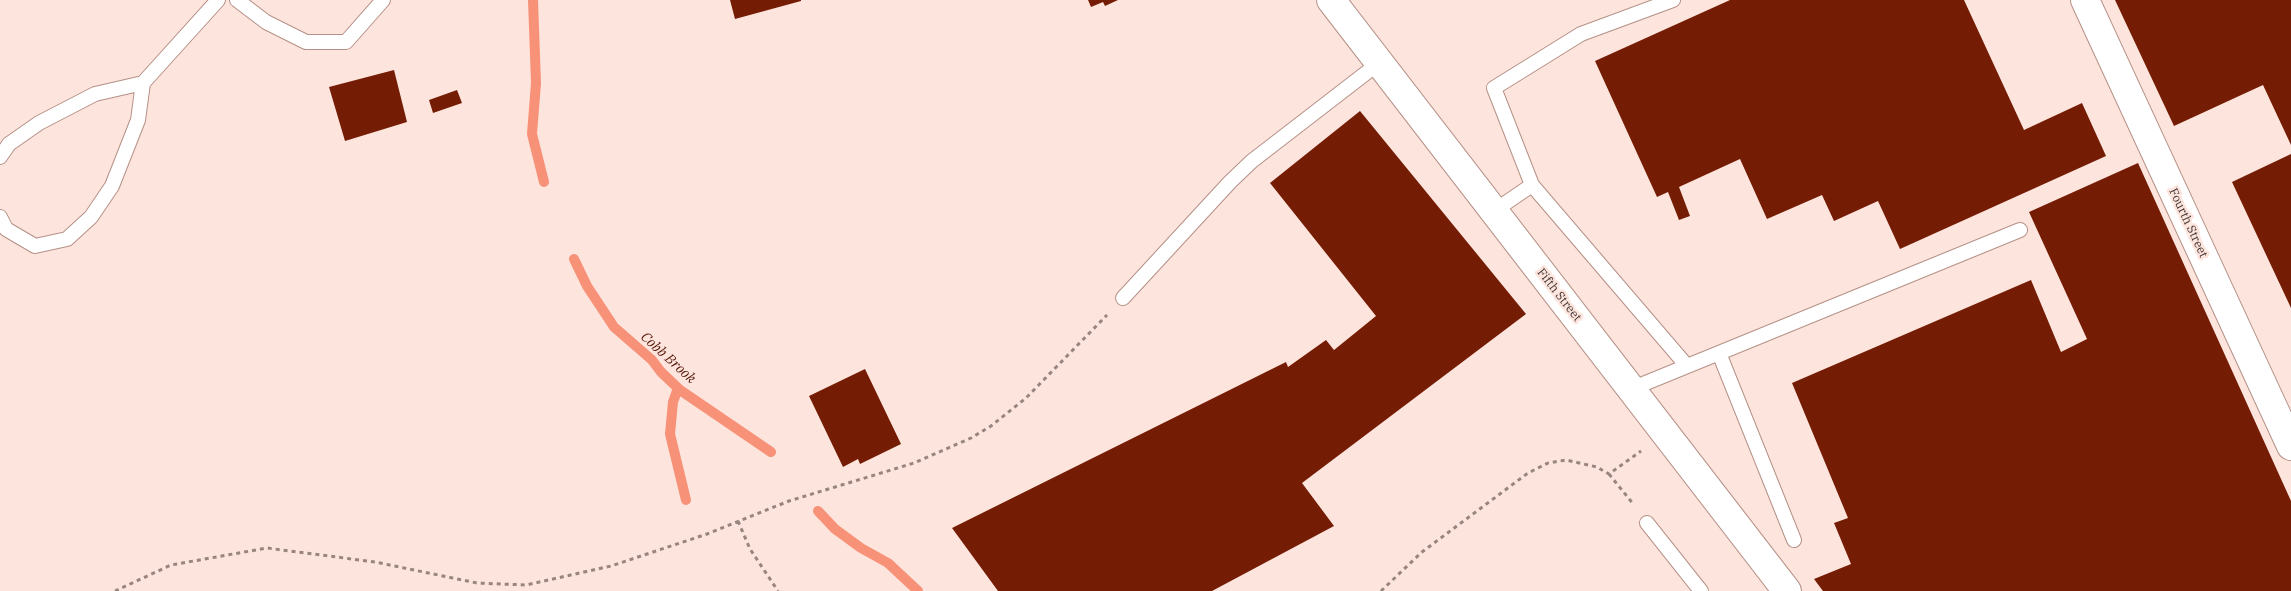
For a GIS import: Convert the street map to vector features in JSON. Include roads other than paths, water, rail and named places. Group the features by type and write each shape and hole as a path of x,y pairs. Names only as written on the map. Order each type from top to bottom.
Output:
{"street":[{"name":"Fifth Street","path":"1331,0 1787,591"},
{"name":"Fourth Street","path":"2085,0 2291,446"}],"lane":[{"path":"0,217 6,229 35,246 67,239 91,217 112,186 138,120 143,83 218,0"},
{"path":"237,0 266,22 306,42 346,42 383,0"},
{"path":"1673,0 1581,34 1494,88 1532,185 1687,366"},
{"path":"1123,298 1230,182 1252,161 1379,63"},
{"path":"0,157 9,144 39,123 95,94 143,83"},
{"path":"1494,211 1532,185"},
{"path":"1631,389 2020,230"},
{"path":"1719,353 1794,540"},
{"path":"1647,523 1700,591"}],"waterway":[{"name":"Cobb Brook","path":"533,0 536,83 532,134 544,182"},
{"name":"Cobb Brook","path":"574,259 587,286 614,327 652,360 661,372 680,390 771,452"},
{"path":"678,388 673,402 670,434 686,500"},
{"name":"Cobb Brook","path":"818,511 835,529 861,548 888,563 918,591"}]}
